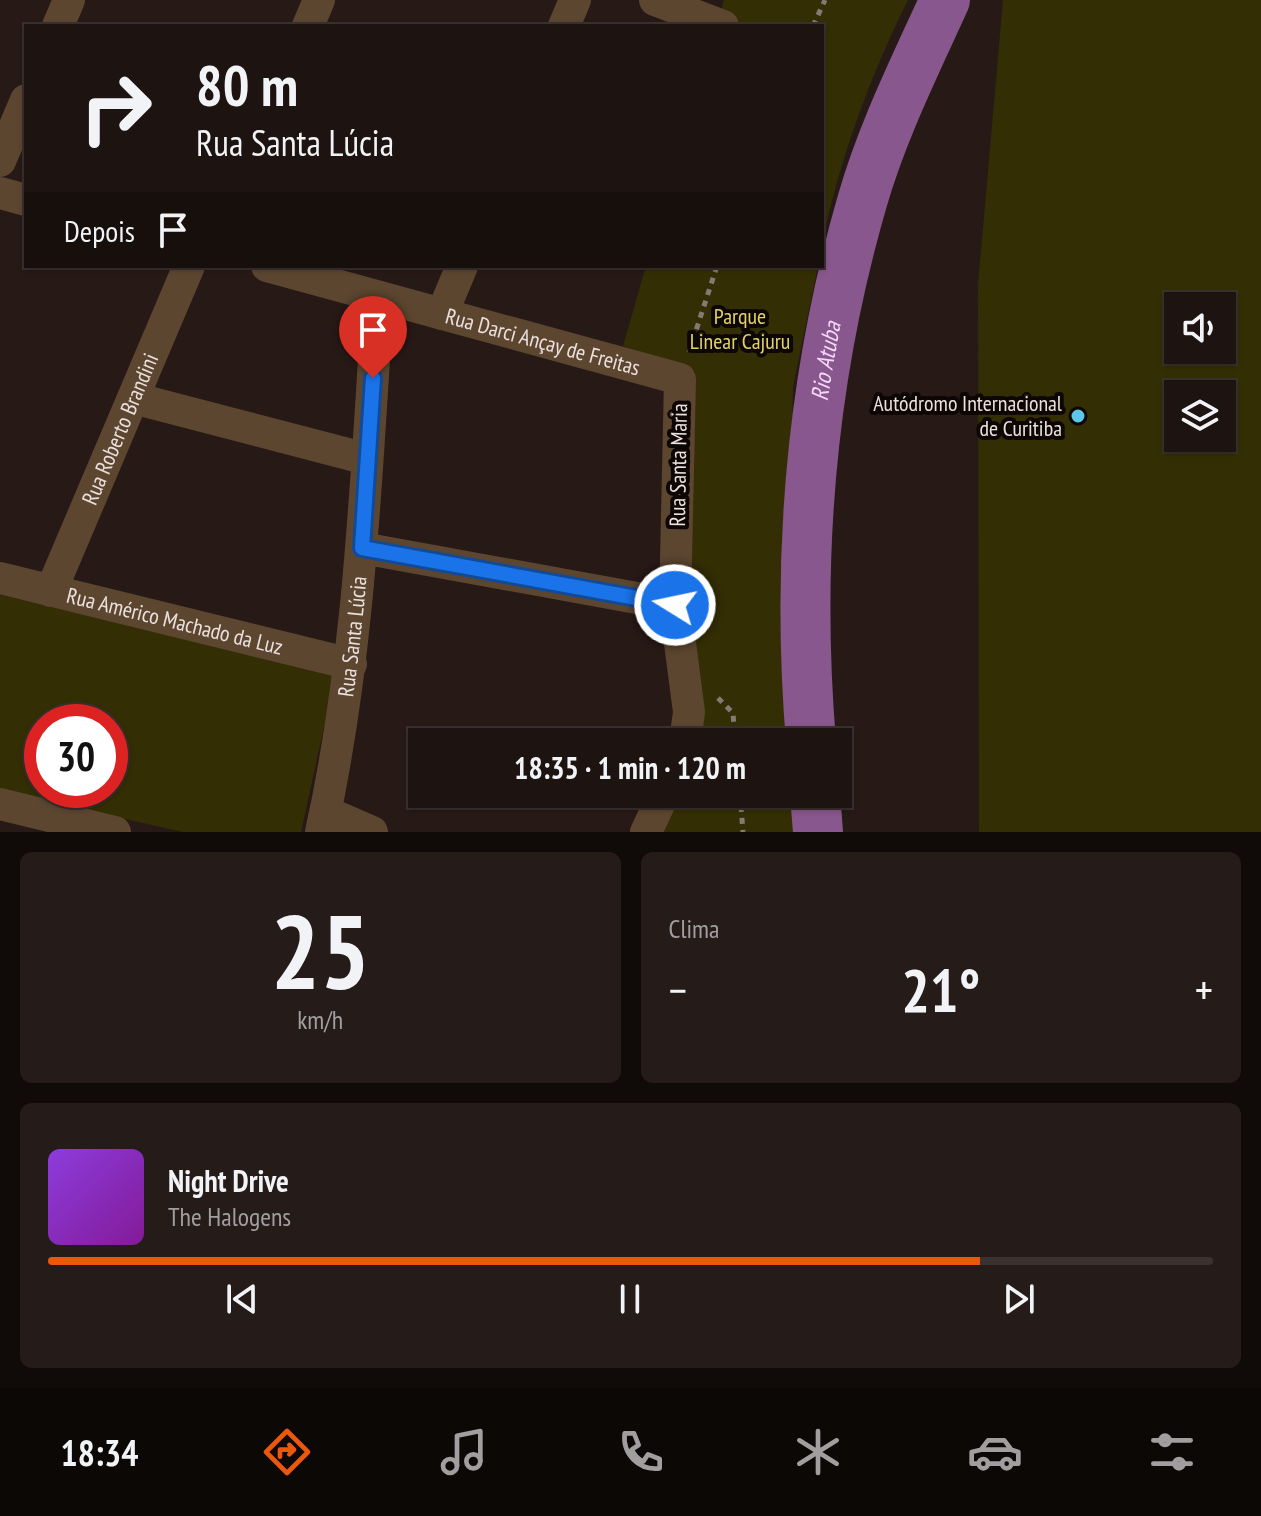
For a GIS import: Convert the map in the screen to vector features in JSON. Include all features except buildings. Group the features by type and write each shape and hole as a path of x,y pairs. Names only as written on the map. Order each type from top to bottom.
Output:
{"street":[{"path":"59,24 69,0"},
{"path":"309,24 319,0"},
{"path":"565,24 575,0"},
{"path":"655,0 718,24"},
{"path":"0,161 24,105"},
{"path":"0,193 24,199"},
{"name":"Rua Roberto Brandini","path":"51,591 188,268"},
{"name":"Rua Darci Ançay de Freitas","path":"274,268 680,379"},
{"path":"442,314 461,268"},
{"name":"Rua Santa Lúcia","path":"324,822 341,743 351,664 362,548 378,297"},
{"name":"Rua Santa Maria","path":"680,379 675,605 689,712 687,728"},
{"path":"133,398 367,459"},
{"path":"362,548 675,605"},
{"name":"Rua Américo Machado da Luz","path":"0,578 351,664"},
{"path":"0,804 115,832"},
{"path":"646,832 657,808"},
{"path":"324,822 372,832"}],"path":[{"path":"814,24 825,0"},
{"path":"680,379 716,268"},
{"path":"741,808 743,832"}],"green space":[{"path":"724,0 908,0 857,119 824,236 824,24 717,24"},
{"name":"Autódromo Internacional de Curitiba","path":"1003,0 1261,0 1261,832 979,832 978,285"},
{"name":"Parque Linear Cajuru","path":"645,268 818,268 793,387 787,728 698,728 690,607 695,372 623,346"},
{"path":"0,595 336,672 301,832 183,832 76,808 128,808 128,704 24,704 24,796 0,791"},
{"path":"672,808 792,808 795,832 661,832"}],"waterway":[{"name":"Rio Atuba","path":"810,728 805,606 807,538 819,402 830,335 870,176 945,0"},
{"name":"Rio Atuba","path":"816,808 818,832"}],"place":[{"name":"Autódromo Internacional de Curitiba","path":"1078,416"}],"route":[{"path":"373,378 362,548 675,605"}]}
